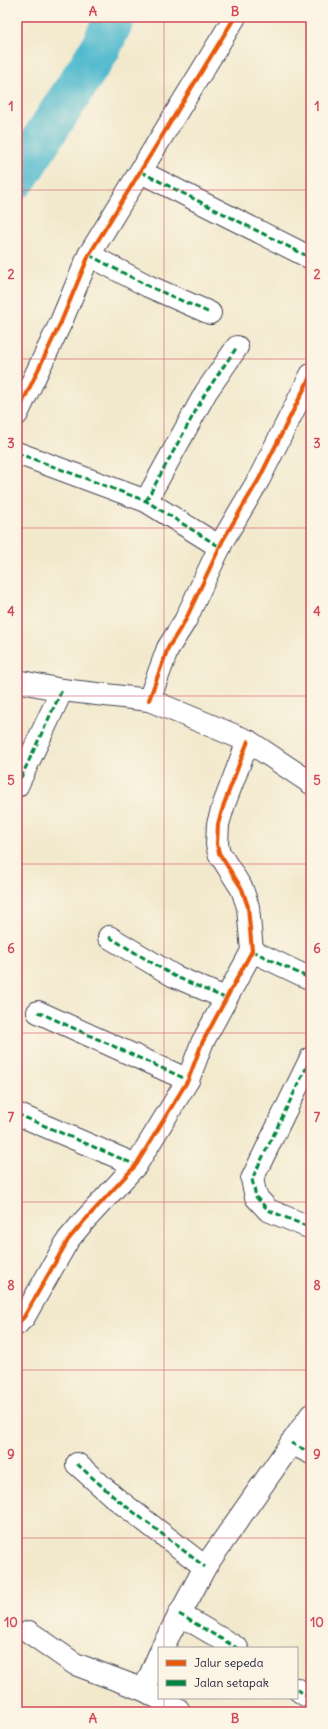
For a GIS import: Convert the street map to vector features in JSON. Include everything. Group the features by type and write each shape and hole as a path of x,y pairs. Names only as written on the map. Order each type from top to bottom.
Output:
{"street":[{"path":"17,414 61,322 89,255 235,17"},
{"path":"141,172 311,258"},
{"path":"89,255 148,286 210,313"},
{"path":"146,501 206,392 236,347"},
{"path":"149,700 168,648 185,622 220,547 258,479 311,375"},
{"path":"17,453 146,501 220,547"},
{"path":"17,681 62,690 149,700 248,741 311,783"},
{"path":"17,786 62,690"},
{"path":"17,1324 24,1317 68,1240 136,1165 188,1080 202,1044 225,998 252,951 248,907 242,889 219,854 217,844 218,824 224,804 248,741"},
{"path":"109,937 174,976 225,998"},
{"path":"252,951 311,979"},
{"path":"38,1012 188,1080"},
{"path":"311,1058 252,1179 256,1197 268,1210 311,1228"},
{"path":"17,1114 136,1165"},
{"path":"162,1647 205,1566 311,1414"},
{"path":"291,1443 311,1453"},
{"path":"77,1464 114,1497 205,1566"},
{"path":"179,1614 235,1647"},
{"path":"29,1632 75,1664 144,1690 158,1698"},
{"path":"144,1690 158,1657"},
{"path":"160,1699 178,1709 179,1712"}],"waterway":[{"path":"17,178 100,49 115,17"}],"marked path":[{"path":"141,172 311,258"},
{"path":"89,255 148,286 210,313"},
{"path":"146,501 206,392 237,347"},
{"path":"17,453 146,501 220,547"},
{"path":"17,786 62,690"},
{"path":"109,937 174,976 225,998"},
{"path":"252,951 311,979"},
{"path":"38,1012 188,1080"},
{"path":"311,1058 252,1179 256,1197 268,1210 311,1228"},
{"path":"17,1114 136,1165"},
{"path":"291,1443 311,1453"},
{"path":"77,1464 114,1497 205,1567"},
{"path":"179,1614 235,1647"},
{"path":"298,1690 305,1695"}],"cycle path":[{"path":"17,414 61,322 89,255 235,17"},
{"path":"149,700 168,648 185,621 223,540 259,479 311,375"},
{"path":"17,1324 24,1317 68,1240 136,1165 188,1080 202,1043 252,951 248,907 242,889 219,853 217,844 218,824 224,804 248,741"}]}
